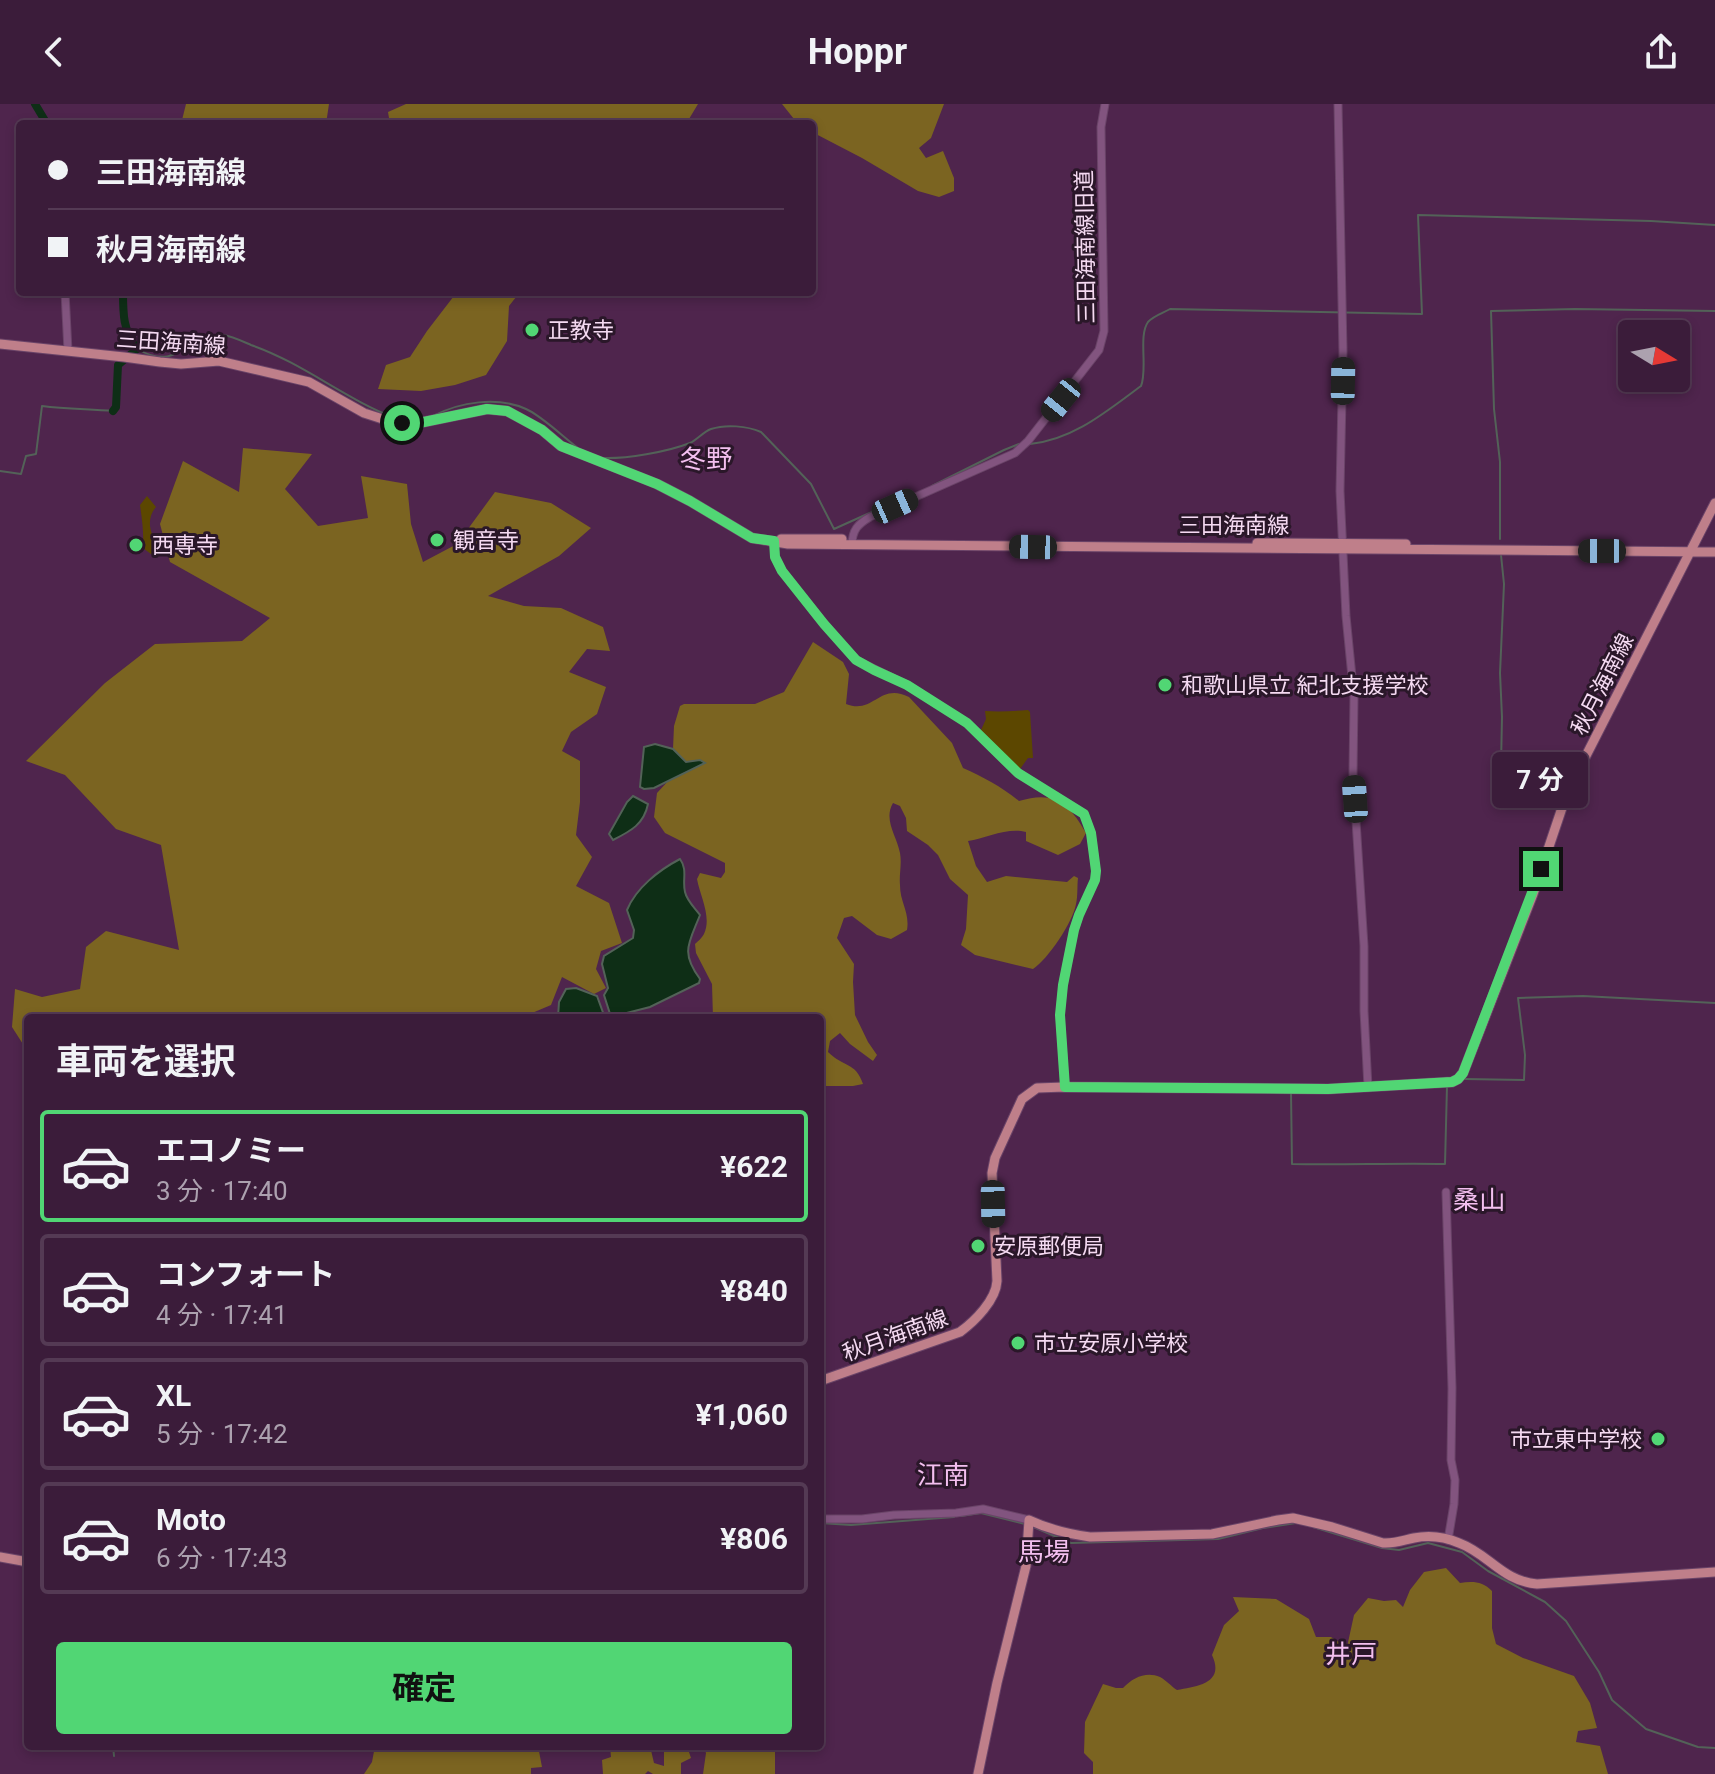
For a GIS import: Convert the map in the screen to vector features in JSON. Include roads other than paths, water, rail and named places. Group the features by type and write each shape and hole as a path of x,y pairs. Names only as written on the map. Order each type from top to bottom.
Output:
{"main road":[{"name":"三田海南線","path":"0,344 181,364 219,361 309,382 364,413 402,423 414,424 487,409 507,411 534,425 561,446 657,484 752,538 774,541 784,538 852,542 1692,549"},
{"name":"秋月海南線","path":"824,1380 960,1332 993,1296 997,1290 992,1173 995,1158 1022,1099 1037,1088 1293,1089 1452,1082 1458,1079 1533,894 1567,793 1715,503"},
{"path":"1692,549 1715,549"},
{"path":"978,1774 1026,1566 1029,1520 1071,1535 1090,1537 1212,1534 1293,1518 1383,1543 1426,1537 1461,1543 1513,1579 1528,1583 1715,1572"},
{"path":"0,1557 24,1561"}],"street":[{"name":"三田海南線旧道","path":"852,542 858,526 870,517 1005,458 1025,444 1091,361 1103,338 1101,127 1105,104"},
{"path":"1338,104 1343,351 1340,491 1346,616 1354,697 1353,774 1364,946 1368,1087"},
{"path":"65,296 68,351"},
{"path":"774,541 775,557 782,571 856,660 907,685 967,723 1018,773 1084,814 1091,833 1096,871 1074,930 1063,985 1060,1015 1065,1087"},
{"path":"1446,1192 1451,1460 1455,1480 1448,1540"},
{"path":"824,1519 983,1509 1029,1520"}],"waterway":[{"path":"35,104 45,120"},
{"path":"1030,444 1061,437 1075,430 1141,386 1145,328 1155,316 1170,309 1422,314 1418,215 1715,225"},
{"path":"113,411 116,407 118,365 137,349 126,328 123,296"},
{"path":"1500,539 1500,462 1494,409 1491,311 1715,311"},
{"path":"137,349 164,357 174,355 210,335 229,336 288,361 395,418"},
{"path":"433,416 479,402 515,405 539,416 578,448"},
{"path":"0,471 21,474 26,456 36,454 42,406 113,411"},
{"path":"405,419 423,418"},
{"path":"602,458 670,449 690,443 717,427 749,428 761,432 811,484 834,529 874,511"},
{"path":"932,486 1019,444"},
{"path":"1501,555 1504,584 1500,673 1501,765"},
{"path":"1465,1079 1524,1080 1525,1055 1518,998 1583,996 1715,1003"},
{"path":"1291,1093 1292,1164 1445,1164 1447,1086"},
{"path":"961,1516 981,1513 1025,1524"},
{"path":"824,1523 851,1525 954,1517"},
{"path":"1031,1526 1071,1543 1218,1539 1296,1523"},
{"path":"1313,1527 1382,1548 1399,1550 1428,1543 1462,1552 1488,1571 1545,1602 1566,1621 1599,1672 1612,1700 1646,1729 1698,1747 1715,1748"},
{"path":"113,1750 114,1756"}],"place":[{"name":"正教寺","path":"532,330"},
{"name":"観音寺","path":"437,540"},
{"name":"西専寺","path":"136,545"},
{"name":"和歌山県立 紀北支援学校","path":"1165,685"},
{"name":"安原郵便局","path":"978,1246"},
{"name":"市立安原小学校","path":"1018,1343"},
{"name":"市立東中学校","path":"1658,1439"}],"district":[{"name":"冬野","path":"706,459"},
{"name":"桑山","path":"1479,1200"},
{"name":"江南","path":"943,1475"},
{"name":"馬場","path":"1044,1552"},
{"name":"井戸","path":"1351,1654"}]}
